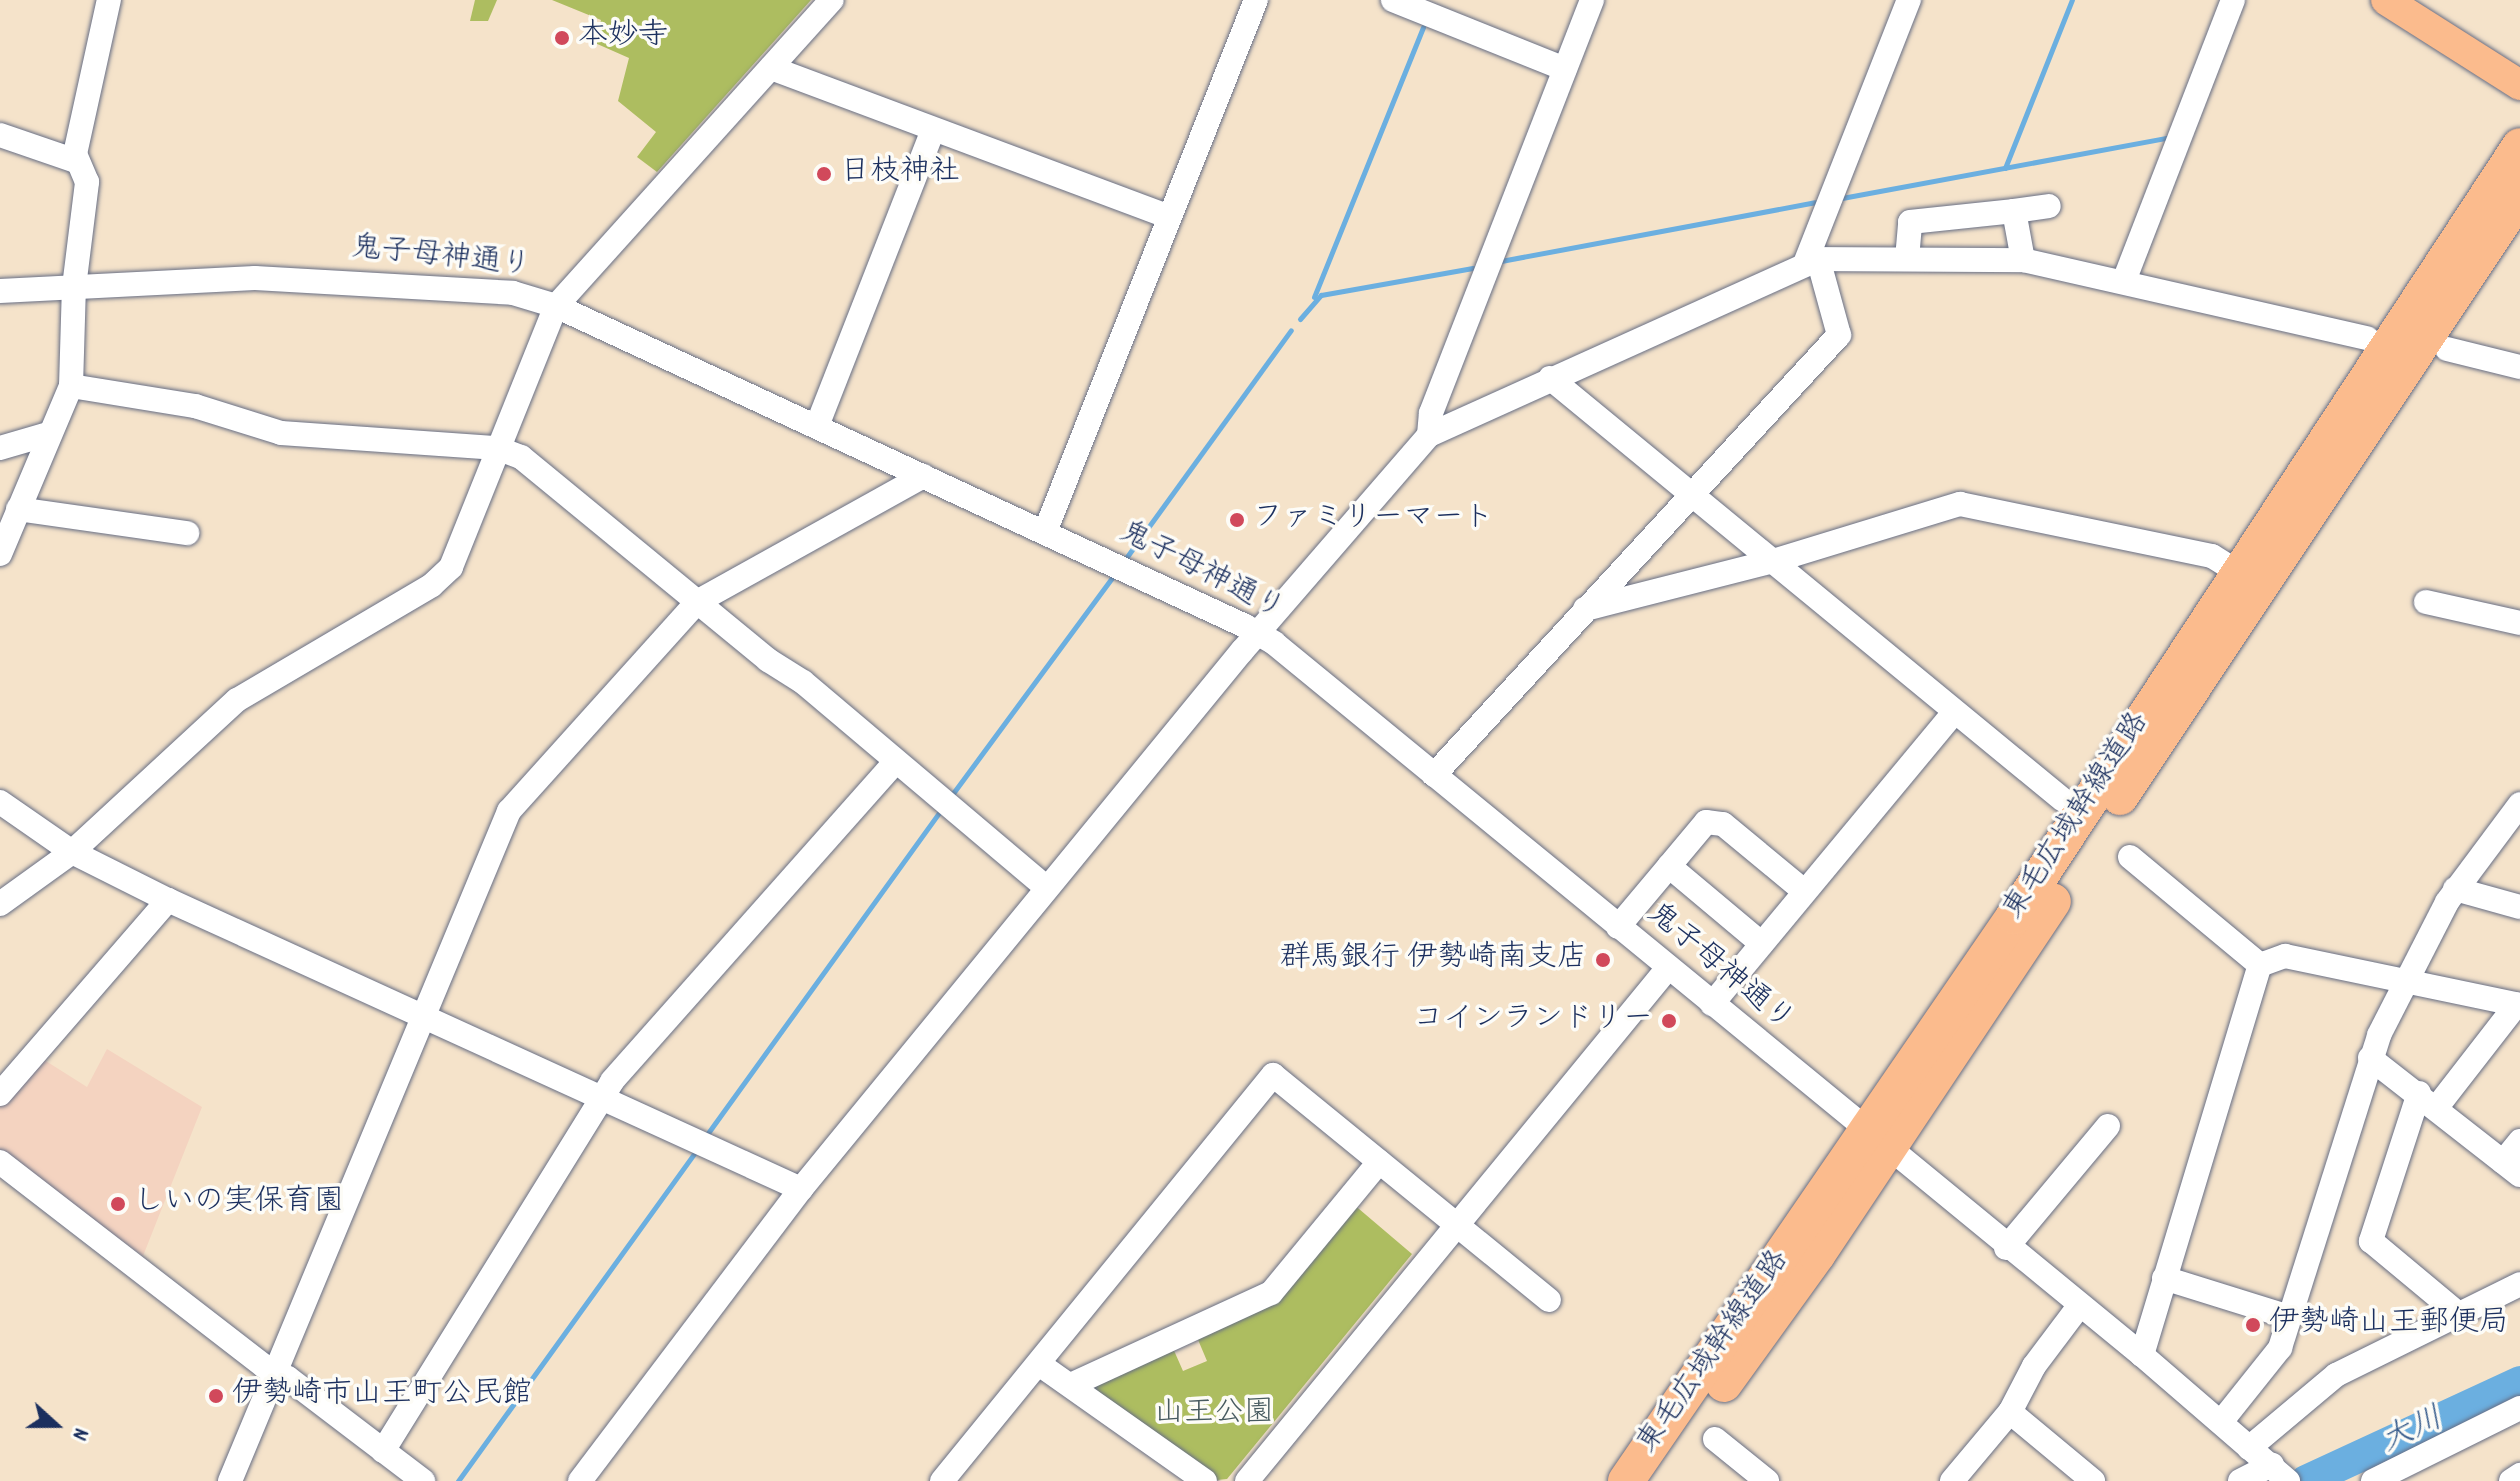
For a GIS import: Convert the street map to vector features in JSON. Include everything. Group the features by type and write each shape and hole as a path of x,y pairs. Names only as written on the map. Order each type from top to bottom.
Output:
{"highway":[{"name":"東毛広域幹線道路","path":"1626,1481 1878,1140 2238,572 2520,146"},
{"name":"東毛広域幹線道路","path":"1653,1481 1878,1140 2520,196"}],"main road":[{"path":"2386,0 2520,85"}],"street":[{"path":"0,554 48,434 71,386 74,287 87,182 76,161 109,0"},
{"path":"0,904 72,852 237,700 432,585 451,567 556,306 832,0"},
{"path":"1045,532 1256,0"},
{"path":"1393,0 1565,69"},
{"path":"1429,435 1431,413 1592,0"},
{"path":"1434,775 1839,335 1812,260 1909,0"},
{"path":"2124,281 2233,0"},
{"path":"771,68 1169,217"},
{"path":"817,426 933,130"},
{"path":"0,135 76,161"},
{"path":"1907,259 1910,222 2049,206"},
{"path":"2014,211 2023,260"},
{"path":"580,1481 801,1189 1047,888 1429,435 1812,260 2023,260 2367,338"},
{"name":"鬼子母神通り","path":"0,291 255,278 513,293 556,306 1259,634 2006,1248 2142,1355 2280,1472"},
{"path":"2447,349 2520,367"},
{"path":"1550,378 2063,800"},
{"path":"71,386 195,406 281,433 497,448 521,457 697,602 803,682 894,763 1047,888"},
{"path":"0,448 48,434"},
{"path":"230,1481 509,811 697,602 923,476"},
{"path":"1585,609 1770,562 1960,504 2205,554 2238,572"},
{"path":"18,509 187,533"},
{"path":"2426,602 2520,623"},
{"path":"1712,1004 1954,712"},
{"path":"383,1451 602,1096 739,932 894,763"},
{"path":"0,802 72,852 168,900 801,1189"},
{"path":"2221,1422 2272,1361 2289,1317 2370,1058 2406,982 2455,889 2520,804"},
{"path":"1618,927 1706,822 1716,820 1804,891"},
{"path":"2130,857 2260,965"},
{"path":"1669,866 1762,944"},
{"path":"2455,889 2520,907"},
{"path":"0,1094 168,900"},
{"path":"2260,965 2285,956 2519,1004"},
{"path":"2142,1355 2260,965"},
{"path":"1247,1481 1668,968"},
{"path":"2461,1316 2371,1241 2428,1100 2519,1004"},
{"path":"2370,1058 2428,1100 2511,1168 2520,1141"},
{"path":"942,1481 1273,1075 1549,1300"},
{"path":"2006,1248 2108,1126"},
{"path":"0,1162 423,1481"},
{"path":"1073,1384 1271,1293 1379,1162"},
{"path":"2164,1278 2289,1317"},
{"path":"2249,1448 2336,1375 2461,1316 2520,1284"},
{"path":"1952,1481 2010,1412 2034,1366 2080,1305"},
{"path":"1039,1364 1073,1384 1205,1481"},
{"path":"2373,1481 2520,1408"},
{"path":"2010,1412 2093,1481"},
{"path":"1715,1439 1767,1481"},
{"path":"2240,1481 2280,1472"},
{"path":"2511,1481 2520,1475"}],"shaded area":[{"name":"しいの実保育園","path":"107,1049 202,1107 143,1256 0,1151 0,1102 38,1056 87,1087"}],"green space":[{"path":"475,0 497,0 488,21 470,21"},
{"path":"552,0 811,0 657,172 637,157 656,132 618,101 629,58 595,43 601,20"},
{"name":"山王公園","path":"1352,1203 1412,1254 1227,1479 1217,1480 1093,1391 1094,1381 1172,1346 1183,1371 1207,1361 1196,1335 1273,1299"}],"waterway":[{"path":"2005,168 2072,0"},
{"path":"1314,297 1423,27"},
{"path":"1842,198 2170,137"},
{"path":"1501,261 1815,202"},
{"path":"1300,319 1321,295 1473,268"},
{"path":"1126,558 1291,330"},
{"path":"951,796 1114,575"},
{"path":"708,1133 939,813"},
{"path":"458,1481 696,1151"},
{"name":"大川","path":"2306,1481 2520,1382"}],"place":[{"name":"本妙寺","path":"562,38"},
{"name":"日枝神社","path":"824,174"},
{"name":"ファミリーマート","path":"1237,520"},
{"name":"群馬銀行 伊勢崎南支店","path":"1603,960"},
{"name":"コインランドリー","path":"1669,1021"},
{"name":"しいの実保育園","path":"118,1204"},
{"name":"伊勢崎山王郵便局","path":"2253,1325"},
{"name":"伊勢崎市山王町公民館","path":"216,1396"}]}
